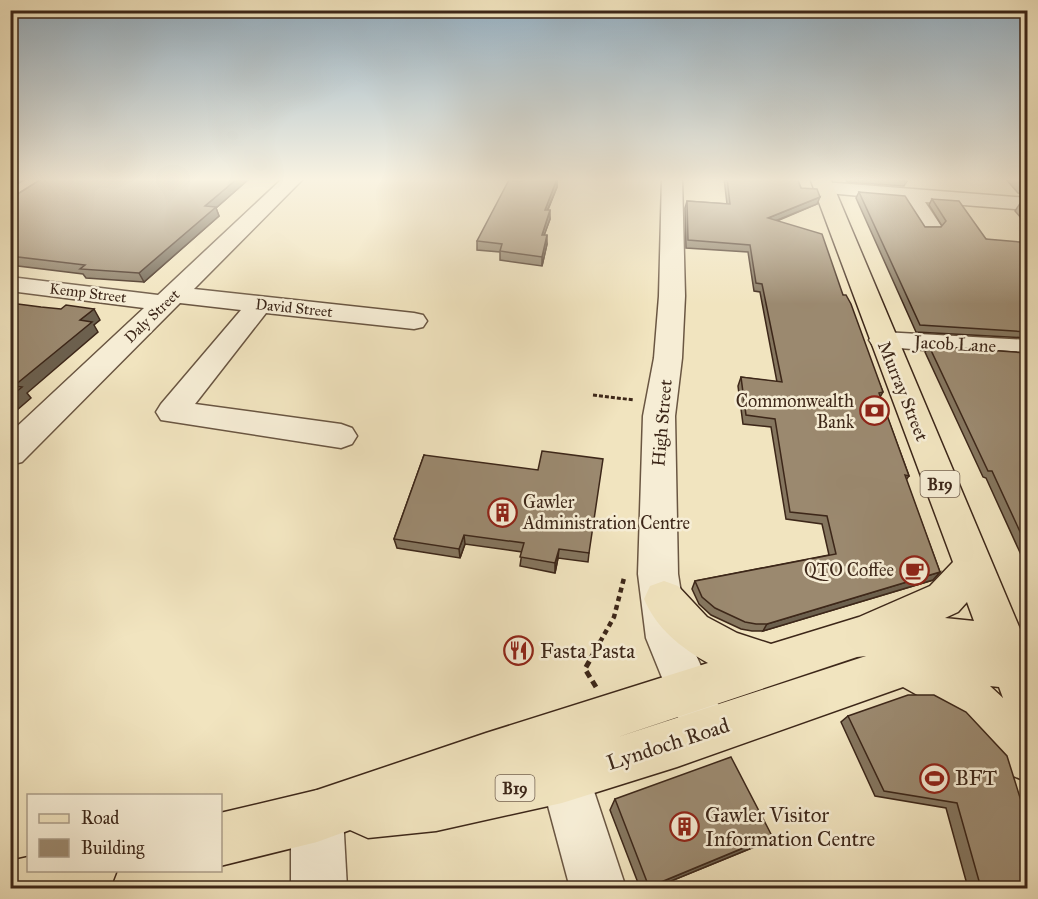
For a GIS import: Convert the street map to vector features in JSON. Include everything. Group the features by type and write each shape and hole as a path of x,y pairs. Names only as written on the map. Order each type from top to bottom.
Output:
{"main road":[{"name":"Murray Street","path":"836,220 1015,672"},
{"name":"B19","path":"857,637 944,599 973,567"},
{"path":"664,599 692,631 727,651 770,665"},
{"name":"Lyndoch Road","path":"317,816 444,804 565,776 698,711 770,665 857,637 904,633 1015,672"},
{"name":"Lyndoch Road","path":"222,840 317,816 486,757 938,657 1015,672"},
{"path":"905,665 973,700 1028,758"},
{"path":"13,888 81,872"}],"street":[{"name":"Daly Street","path":"10,453 251,220"},
{"name":"High Street","path":"672,220 672,296 668,358 659,416 658,574 664,599 668,638 698,711"},
{"path":"926,220 930,226"},
{"name":"Kemp Street","path":"10,284 170,299"},
{"name":"David Street","path":"170,299 259,304 414,321"},
{"path":"259,304 172,411 341,436"},
{"name":"Jacob Lane","path":"883,340 1028,349"},
{"path":"565,776 597,888"},
{"path":"317,816 319,888"}],"path":[{"path":"593,395 641,401"},
{"path":"585,669 614,617 626,572"}],"building":[{"path":"10,220 201,220 139,273 80,269 85,265 10,256"},
{"path":"488,220 547,220 542,235 547,235 542,257 500,251 502,244 477,241"},
{"path":"687,220 775,220 822,234 843,295 846,295 851,304 883,392 879,393 909,476 905,475 940,572 767,624 745,622 715,608 702,597 695,581 836,554 827,516 790,512 775,419 746,415 741,377 782,382 762,284 756,283 750,245 688,240"},
{"path":"872,220 920,220 925,227 941,227 945,220 972,220 986,239 1020,242 1028,252 1028,332 920,325"},
{"path":"10,303 61,309 66,305 94,309 80,320 92,322 14,386 22,387 10,397"},
{"path":"929,346 1028,353 1028,549 992,471 988,471"},
{"name":"Gawler Administration Centre","path":"542,451 603,459 589,553 559,549 555,563 520,557 524,543 464,535 459,549 394,539 424,455 538,470"},
{"name":"BFT","path":"908,695 934,695 966,712 1007,756 1028,823 1028,888 981,888 957,803 884,791 848,716"},
{"name":"Gawler Visitor Information Centre","path":"731,757 772,836 649,887 615,799"}],"place":[{"name":"Commonwealth Bank","path":"875,411"},
{"name":"Gawler Administration Centre","path":"502,512"},
{"name":"QTO Coffee","path":"915,570"},
{"name":"Fasta Pasta","path":"519,651"},
{"name":"BFT","path":"934,778"},
{"name":"Gawler Visitor Information Centre","path":"684,827"}]}
